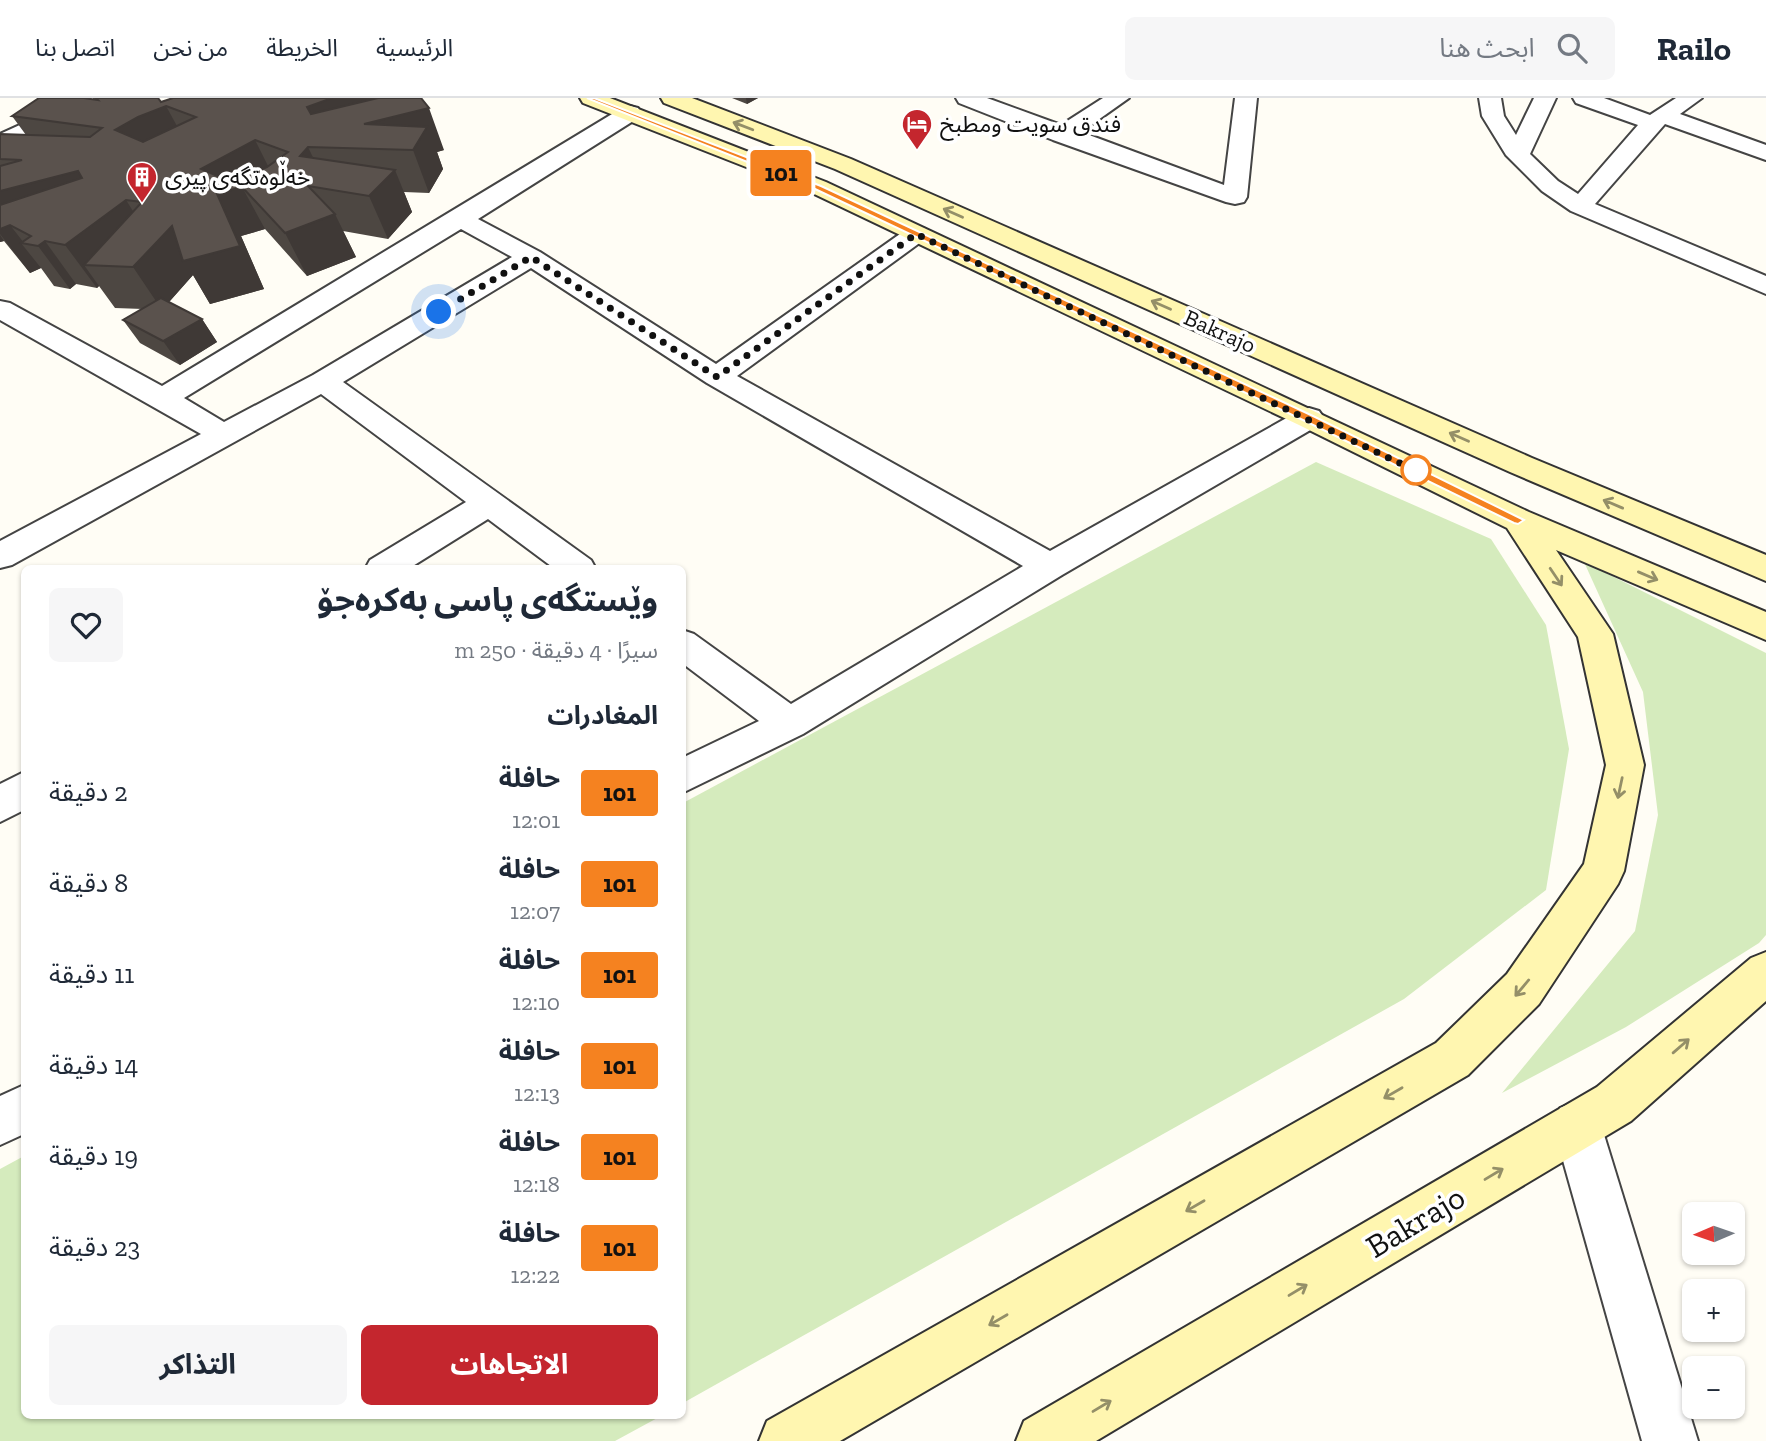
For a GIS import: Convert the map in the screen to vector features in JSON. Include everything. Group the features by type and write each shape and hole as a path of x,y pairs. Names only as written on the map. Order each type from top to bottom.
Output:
{"main road":[{"path":"591,98 818,187 1309,418 1518,520 1766,627"},
{"name":"Bakrajo","path":"672,98 843,164 1509,459 1766,569"},
{"path":"787,1441 1452,1059 1523,989 1603,871 1625,765 1595,634 1518,520"},
{"name":"Bakrajo","path":"1044,1441 1614,1104 1766,973"}],"street":[{"path":"0,143 97,98"},
{"path":"967,98 1061,135 1235,197 1246,98"},
{"path":"1061,135 1118,98"},
{"path":"1490,98 1493,116 1518,155 1550,186 1580,206 1764,282"},
{"path":"1518,155 1545,98"},
{"path":"1584,98 1766,153"},
{"path":"1580,206 1657,119 1691,98"},
{"path":"163,398 460,219 629,113"},
{"path":"460,219 531,257 717,377 1050,566"},
{"path":"717,377 916,234"},
{"path":"0,556 323,381 531,257"},
{"path":"0,309 163,398 224,435"},
{"path":"323,381 574,565"},
{"path":"686,775 790,723 1050,566 1309,418"},
{"path":"388,565 489,503"},
{"path":"686,648 790,723"},
{"path":"0,804 21,791"},
{"path":"0,1121 21,1110"},
{"path":"1577,1125 1670,1441"}],"green space":[{"path":"1316,462 1491,539 1546,625 1569,749 1546,890 1404,999 686,1401 686,801"},
{"path":"1584,562 1766,653 1766,935 1759,943 1626,1027 1502,1093 1635,931 1658,815 1643,692"},
{"path":"21,1158 21,1419 655,1419 615,1441 0,1441 0,1169"}],"building":[{"path":"39,98 158,98 161,102 173,98 332,98 307,107 311,114 378,98 421,98 429,108 364,124 427,127 413,150 308,147 300,156 395,170 369,196 308,186 335,214 285,233 242,187 217,194 240,246 183,261 172,226 133,267 84,265 142,202 126,200 65,245 45,241 38,246 21,243 31,236 10,225 0,229 0,205 82,178 78,171 0,191 0,166 22,160 0,159 0,134 90,137 102,128 12,116","holes":["166,106 196,117 143,142 115,130","255,140 288,152 267,167 231,182 201,169"]},
{"path":"161,298 202,319 163,341 123,320"}],"bus line":[{"name":"101","path":"591,98 818,187 1309,418 1518,520"}],"place":[{"name":"فندق سويت ومطبخ","path":"917,151"},
{"name":"خەڵوەتگەی پیری","path":"142,204"}],"route":[{"path":"439,312 531,257 717,377 916,234 1425,475 1416,470"}]}
